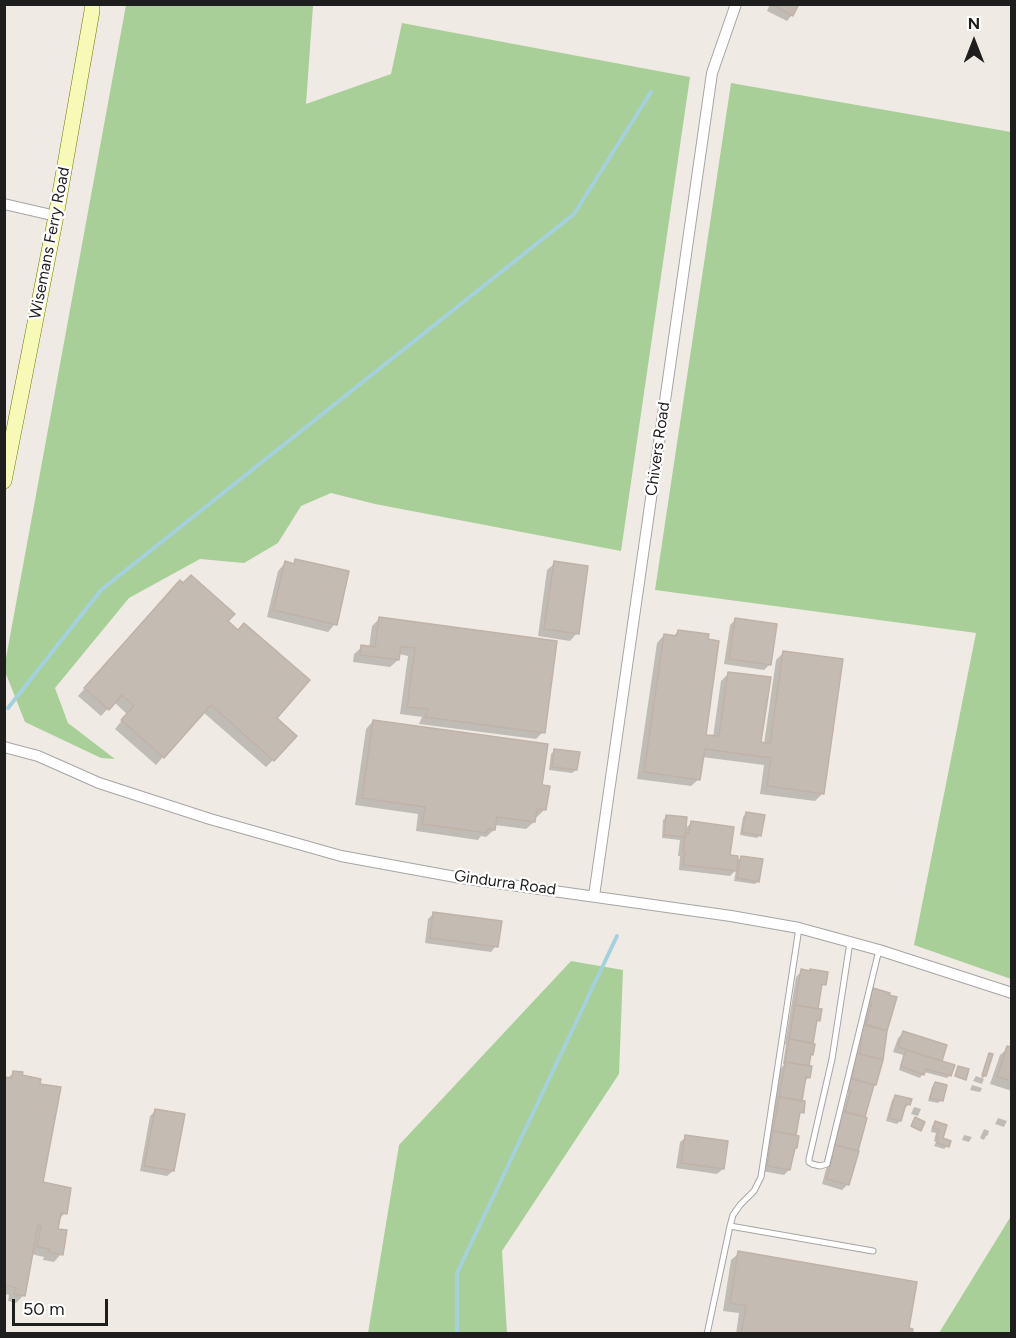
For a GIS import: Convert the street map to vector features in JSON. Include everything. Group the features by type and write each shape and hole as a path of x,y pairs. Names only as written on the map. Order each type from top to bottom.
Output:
{"main road":[{"name":"Wisemans Ferry Road","path":"4,482 56,216 92,4"}],"street":[{"name":"Chivers Road","path":"594,896 712,73 736,4"},
{"path":"4,204 56,216"},
{"name":"Gindurra Road","path":"4,747 38,756 99,783 210,819 341,856 461,878 731,916 799,928 879,950 1011,993"}],"lane":[{"path":"707,1334 733,1215 754,1191 760,1177 799,928"},
{"path":"850,942 832,1059 809,1159 812,1164 820,1166 827,1164 879,950"},
{"path":"730,1226 873,1251"}],"green space":[{"path":"306,4 313,6 306,104 391,74 402,23 690,77 621,551 375,504 331,493 301,506 278,543 244,563 200,559 129,598 55,688 68,723 115,759 101,758 25,722 4,669 126,5"},
{"path":"731,83 1011,132 1011,979 914,945 976,633 655,590"},
{"path":"571,961 623,970 619,1074 502,1251 507,1333 368,1333 399,1145"},
{"path":"1011,1216 1011,1329 1009,1333 939,1333"}],"building":[{"path":"772,4 799,4 793,16"},
{"path":"295,559 349,571 337,625 273,610 285,561 294,564"},
{"path":"554,561 588,566 579,634 544,629"},
{"path":"191,575 235,614 228,621 238,630 244,623 310,680 277,718 297,736 274,761 211,705 164,758 121,720 134,706 122,695 109,710 84,688 180,580 183,583"},
{"path":"379,617 557,641 545,733 425,717 428,709 407,707 415,648 401,647 399,660 360,655 361,645 375,647"},
{"path":"735,618 777,624 771,665 729,659"},
{"path":"678,630 709,634 708,639 719,641 706,735 719,736 728,672 771,677 761,742 770,744 783,651 843,659 824,794 767,786 771,758 705,749 700,780 644,772 664,634 677,636"},
{"path":"373,720 548,744 542,785 550,786 546,810 537,809 535,822 497,817 495,830 488,829 487,833 422,824 425,807 362,798"},
{"path":"554,749 580,752 577,770 552,767"},
{"path":"746,812 765,815 761,836 742,832"},
{"path":"666,815 687,817 685,837 664,835"},
{"path":"691,821 734,827 730,855 738,856 737,871 683,865 685,833 689,833"},
{"path":"741,856 763,859 759,882 737,878"},
{"path":"433,912 502,921 498,947 430,938"},
{"path":"801,969 828,972 826,985 822,984 818,1009 795,1005"},
{"path":"873,988 897,997 887,1031 866,1024"},
{"path":"795,1005 822,1009 820,1021 817,1020 813,1043 789,1039"},
{"path":"863,1023 887,1031 883,1060 860,1054 862,1036 860,1035"},
{"path":"903,1031 947,1045 942,1061 898,1047"},
{"path":"789,1039 815,1044 809,1066 785,1062"},
{"path":"1007,1046 1012,1046 1012,1081 997,1077"},
{"path":"906,1050 955,1065 951,1076 926,1069 924,1075 901,1066"},
{"path":"855,1053 883,1060 876,1085 851,1079"},
{"path":"989,1053 993,1054 986,1076 982,1075"},
{"path":"785,1062 812,1066 810,1078 806,1077 802,1101 779,1097"},
{"path":"958,1066 969,1069 966,1080 955,1076"},
{"path":"13,1071 41,1079 40,1084 61,1087 43,1182 71,1188 67,1214 61,1213 58,1229 67,1230 63,1255 49,1252 50,1249 37,1247 41,1226 38,1225 25,1296 14,1294 16,1288 4,1285 4,1077 12,1078"},
{"path":"851,1078 874,1085 865,1117 845,1111 851,1090 848,1089"},
{"path":"935,1082 947,1085 943,1101 930,1098"},
{"path":"895,1095 912,1099 910,1105 906,1104 901,1121 889,1118"},
{"path":"779,1097 805,1101 804,1113 800,1112 796,1135 773,1131"},
{"path":"155,1109 185,1114 174,1171 144,1166"},
{"path":"841,1110 867,1118 858,1151 834,1145"},
{"path":"915,1117 925,1122 921,1131 911,1126"},
{"path":"935,1121 947,1125 943,1138 951,1141 949,1147 937,1143 939,1130 933,1128"},
{"path":"773,1131 799,1136 790,1170 767,1166"},
{"path":"685,1135 728,1141 724,1169 681,1163"},
{"path":"832,1144 859,1151 849,1185 826,1179 833,1157 829,1156"},
{"path":"738,1251 917,1282 909,1328 913,1329 912,1334 741,1334 746,1306 730,1303"}],"waterway":[{"path":"8,708 101,590 574,214 651,92"},
{"path":"457,1334 457,1273 617,936"}]}
